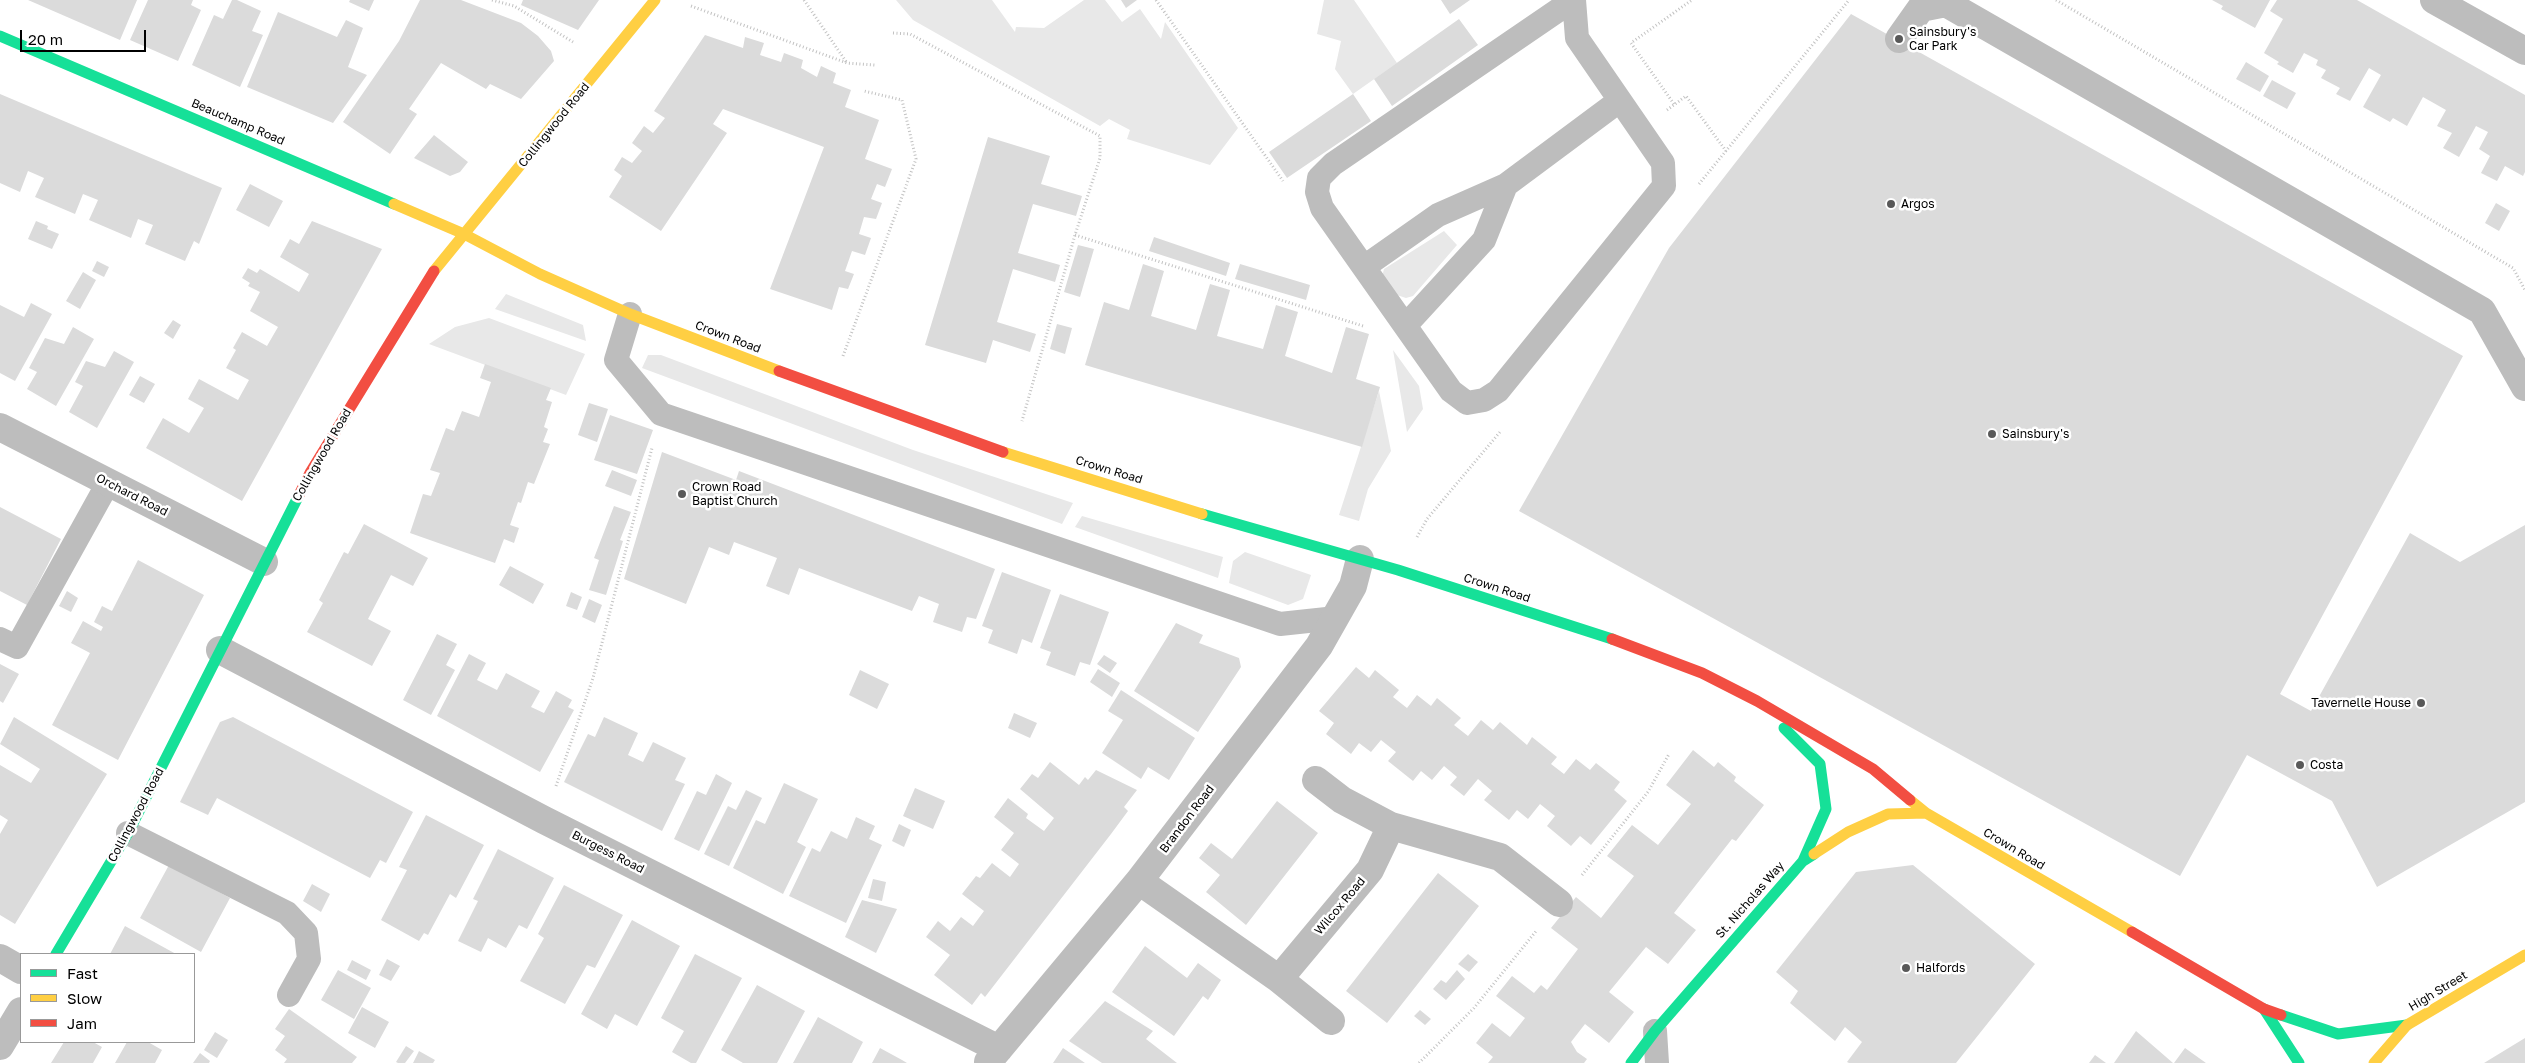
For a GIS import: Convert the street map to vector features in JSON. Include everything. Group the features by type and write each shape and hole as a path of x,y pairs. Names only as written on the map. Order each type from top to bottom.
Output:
{"street":[{"name":"Collingwood Road","path":"57,953 128,833 310,473 438,265 655,0"},
{"path":"2434,0 2525,50"},
{"path":"1899,38 1921,8 1946,3 2482,311 2525,387"},
{"name":"Beauchamp Road","path":"0,36 464,234"},
{"name":"Crown Road","path":"464,234 540,274 630,314 830,391 1012,455 1360,559 1624,642 1702,673 1757,701 1873,769 1926,813 2264,1009 2338,1034 2407,1025"},
{"name":"Orchard Road","path":"0,427 264,562"},
{"name":"Brandon Road","path":"993,1056 1139,882 1319,646 1352,586 1360,559"},
{"name":"Burgess Road","path":"220,650 993,1056"},
{"name":"Crown Road","path":"1757,701 1820,764 1826,809 1802,861"},
{"path":"1316,780 1342,800 1391,826 1500,857 1559,903"},
{"name":"St. Nicholas Way","path":"1632,1063 1655,1032 1802,861 1848,832 1888,814 1926,813"},
{"name":"Wilcox Road","path":"1279,979 1370,870 1391,826"},
{"path":"1139,882 1279,979 1330,1021"},
{"name":"High Street","path":"2374,1063 2407,1025 2525,955"},
{"path":"0,958 20,969"},
{"name":"Crown Road","path":"2264,1009 2299,1063"},
{"path":"0,1046 20,1014"}],"lane":[{"path":"1574,0 1577,38 1619,100 1663,163 1664,186 1498,391 1484,400 1467,403 1451,391 1322,208 1317,192 1319,178 1332,164 1574,0"},
{"path":"1364,267 1438,215 1506,184 1619,100"},
{"path":"1406,325 1484,240 1506,184"},
{"path":"630,314 616,360 661,414 1280,624 1336,618"},
{"path":"0,638 17,647 108,482"},
{"path":"128,833 287,913 306,933 309,959 289,995"},
{"path":"1655,1032 1657,1063"}],"path":[{"path":"492,0 514,6 606,62"},
{"path":"804,0 848,63"},
{"path":"1156,0 1287,187"},
{"path":"1674,104 1632,43 1692,0"},
{"path":"2056,0 2513,268 2525,290"},
{"path":"684,3 848,63 875,65"},
{"path":"893,33 910,34 1100,136 1100,158 1075,235 1012,455"},
{"path":"830,391 916,159 902,100 864,91"},
{"path":"1660,115 1686,96 1726,151"},
{"path":"1075,235 1367,328 1406,325"},
{"path":"544,820 592,678 661,414"}],"shaded area":[{"path":"896,0 992,0 1015,32 1016,27 1044,28 1084,0 1105,0 1122,22 1140,9 1161,39 1165,22 1238,128 1210,165 1127,139 1130,130 1109,119 1100,126 913,20"},
{"path":"1324,0 1354,0 1397,63 1353,94 1335,69 1341,41 1317,34"},
{"path":"1444,231 1457,245 1413,296 1406,298 1397,295 1382,277 1384,269"},
{"path":"506,294 583,325 586,341 495,309"},
{"path":"489,318 585,354 566,395 429,344 455,327"},
{"path":"1393,350 1419,386 1423,409 1407,432"},
{"path":"648,355 661,355 913,450 1073,503 1062,524 642,368"},
{"path":"1379,391 1391,451 1368,489 1359,521 1339,515"},
{"path":"1082,516 1223,557 1218,578 1075,527"},
{"path":"1245,552 1311,575 1303,599 1288,605 1229,583 1233,561"}],"building":[{"path":"28,0 137,0 120,40"},
{"path":"148,0 193,0 191,5 201,10 178,61 130,40"},
{"path":"232,0 237,0 261,11 252,31 263,35 240,87 192,65 214,15 223,19"},
{"path":"350,0 374,0 369,11 349,2"},
{"path":"420,0 461,0 521,23 538,36 551,51 554,61 521,99 490,84 486,89 441,63 409,109 417,114 390,154 343,122 399,41"},
{"path":"523,0 599,0 578,30 521,5"},
{"path":"1121,0 1137,0 1126,8"},
{"path":"1441,0 1470,0 1450,14"},
{"path":"2212,0 2270,0 2255,28 2221,9 2223,6"},
{"path":"2277,0 2357,0 2525,95 2525,172 2523,176 2505,166 2497,181 2481,173 2490,156 2479,149 2488,132 2476,126 2459,157 2443,148 2452,133 2437,126 2446,110 2423,97 2407,126 2393,118 2390,122 2363,107 2381,75 2369,68 2350,101 2336,94 2340,88 2321,78 2326,70 2316,65 2318,60 2304,53 2293,73 2277,64 2279,62 2264,53 2283,19 2270,11"},
{"path":"278,12 337,37 346,20 363,28 348,67 367,75 333,123 247,87"},
{"name":"Sainsbury's","path":"1851,14 2463,356 2280,694 2311,711 2410,533 2460,562 2525,525 2525,802 2377,887 2332,801 2247,755 2180,876 1519,511 1669,248"},
{"path":"1459,19 1478,45 1392,106 1374,79"},
{"path":"705,35 743,48 745,37 764,43 760,55 781,62 784,53 803,60 801,68 817,77 821,66 836,73 833,83 851,90 845,107 879,120 865,159 892,169 885,187 877,184 871,199 882,203 876,219 864,217 859,234 871,238 865,255 852,251 845,271 854,274 848,289 839,287 832,310 770,289 824,147 723,109 713,124 727,133 661,231 609,197 622,176 614,170 622,157 632,163 642,151 632,143 644,126 653,133 665,118 654,111"},
{"path":"2246,62 2269,76 2260,92 2236,79"},
{"path":"2272,80 2296,93 2287,109 2263,96"},
{"path":"0,94 222,188 199,244 194,241 185,261 145,244 153,225 138,219 131,238 89,220 98,200 83,194 75,214 35,197 44,178 28,171 20,192 0,183"},
{"path":"1353,94 1371,121 1287,178 1269,152"},
{"path":"434,135 468,162 460,172 450,176 414,158"},
{"path":"988,137 1050,156 1041,184 1082,196 1076,216 1033,204 1018,253 1060,265 1055,282 1013,269 997,322 1036,334 1030,352 993,340 986,363 925,345"},
{"path":"250,184 283,201 269,227 236,210"},
{"path":"2496,203 2510,211 2499,231 2485,223"},
{"path":"36,221 48,226 47,229 59,234 52,249 28,239"},
{"path":"312,221 382,249 242,501 146,448 163,418 189,433 204,408 188,399 199,379 238,400 249,380 226,368 236,350 233,348 242,332 267,346 278,327 250,311 260,292 248,286 250,283 242,278 248,268 257,273 260,269 299,292 309,274 280,257 290,239 299,244"},
{"path":"1154,237 1230,263 1226,276 1149,251"},
{"path":"1078,245 1094,249 1080,297 1064,292"},
{"path":"97,261 109,267 104,277 92,271"},
{"path":"1143,264 1164,271 1151,316 1196,330 1210,284 1230,290 1217,336 1263,349 1276,305 1298,312 1285,356 1332,373 1346,327 1369,334 1356,379 1380,387 1362,447 1085,365 1104,302 1129,310"},
{"path":"1240,264 1310,285 1306,300 1235,279"},
{"path":"83,272 96,280 80,309 66,301"},
{"path":"31,303 52,314 15,381 0,373 0,305 24,317"},
{"path":"173,320 181,325 173,339 164,333"},
{"path":"1057,324 1072,328 1065,354 1050,349"},
{"path":"73,327 94,339 56,406 27,389 37,372 29,368 45,338 64,344"},
{"path":"114,351 134,362 97,428 69,412 83,386 75,382 86,361 105,367"},
{"path":"485,364 551,388 546,400 552,402 544,427 548,429 543,442 550,444 534,484 528,482 521,503 518,502 510,525 519,528 514,543 504,539 495,563 410,533 423,494 431,496 440,473 430,470 446,428 454,431 462,411 479,417 491,382 480,378"},
{"path":"140,376 155,384 144,403 129,395"},
{"path":"589,403 608,409 597,442 578,435"},
{"path":"610,415 653,430 637,474 594,460"},
{"path":"662,452 736,480 739,471 995,569 976,619 967,617 962,632 933,622 939,604 919,596 912,611 799,568 789,595 766,586 777,558 734,542 729,555 709,547 686,604 624,579"},
{"path":"612,470 637,480 631,496 605,486"},
{"path":"614,506 631,512 620,540 623,541 606,595 589,590 599,560 594,558"},
{"path":"0,507 61,539 27,605 0,591"},
{"path":"364,524 428,558 413,586 391,575 368,619 391,631 372,666 307,632 323,603 319,600 344,552 348,554"},
{"path":"138,560 204,595 118,760 52,725 90,653 71,643 83,621 101,631 103,627 94,622 102,606 112,611"},
{"path":"510,566 544,584 533,604 499,585"},
{"path":"1002,572 1051,590 1032,643 1022,639 1017,654 988,643 993,630 982,626"},
{"path":"67,591 78,598 71,612 59,606"},
{"path":"571,592 582,597 577,610 566,606"},
{"path":"1060,594 1109,612 1090,665 1080,662 1075,676 1046,665 1051,652 1040,648"},
{"path":"589,599 602,605 595,623 582,617"},
{"path":"1176,623 1203,635 1199,643 1239,658 1241,667 1198,732 1134,691"},
{"path":"437,634 457,644 446,665 455,670 431,715 403,700"},
{"path":"469,654 486,663 477,680 497,690 506,673 540,691 531,707 544,713 556,691 572,700 568,707 574,710 540,772 437,716"},
{"path":"1104,655 1117,663 1110,673 1097,664"},
{"path":"0,664 19,674 3,703 0,701"},
{"path":"1356,667 1369,678 1375,670 1399,690 1393,697 1407,708 1417,695 1431,706 1437,698 1461,718 1454,725 1468,736 1481,720 1493,730 1500,722 1527,745 1532,737 1557,757 1551,764 1564,774 1576,759 1590,770 1596,763 1620,782 1614,790 1627,801 1591,845 1580,836 1571,846 1547,826 1555,816 1540,804 1528,819 1517,810 1509,820 1484,800 1492,791 1478,779 1464,796 1450,785 1457,777 1444,766 1432,780 1421,771 1413,781 1388,761 1396,752 1381,740 1371,752 1359,743 1351,754 1326,734 1334,723 1319,711"},
{"path":"1098,669 1120,683 1112,697 1090,682"},
{"path":"860,670 889,684 877,709 849,695"},
{"path":"1121,690 1195,738 1169,780 1148,767 1141,779 1102,753 1123,720 1108,711"},
{"path":"1014,713 1037,723 1030,738 1008,728"},
{"path":"14,717 107,774 15,924 0,915 0,834 8,820 0,815 0,765 31,783 40,769 0,744"},
{"path":"233,717 413,812 386,863 380,860 370,878 217,798 208,815 180,802 220,722"},
{"path":"604,717 638,733 628,755 643,762 653,742 686,758 675,780 685,784 662,831 564,782 588,734 595,737"},
{"path":"1693,750 1714,767 1718,762 1736,777 1734,781 1764,805 1736,841 1732,839 1674,913 1696,930 1668,964 1646,947 1609,992 1634,1012 1609,1043 1585,1024 1571,1042 1577,1052 1587,1059 1584,1063 1488,1063 1493,1057 1476,1043 1492,1023 1510,1037 1525,1018 1496,996 1512,976 1534,993 1541,985 1547,990 1578,949 1551,928 1576,897 1601,918 1634,876 1607,856 1632,825 1658,845 1691,804 1666,785"},
{"path":"1050,762 1079,785 1085,777 1088,780 1096,770 1137,790 1124,807 1128,811 1111,834 985,997 981,993 972,1005 934,975 950,955 926,937 938,921 950,931 961,917 973,926 984,911 962,894 976,876 980,878 992,863 1010,877 1019,864 1001,850 1014,833 994,817 1008,798 1028,814 1026,818 1044,831 1054,818 1020,789 1032,774 1038,778"},
{"path":"716,774 732,783 699,851 674,839 697,791 706,795"},
{"path":"784,783 818,799 797,842 806,847 783,894 733,868 756,820 765,824"},
{"path":"915,788 945,801 933,829 903,816"},
{"path":"746,790 762,798 729,866 704,854 728,806 736,810"},
{"path":"1277,801 1318,833 1246,925 1206,892 1220,875 1199,858 1211,843 1232,859"},
{"path":"426,815 484,845 456,898 450,894 428,935 424,933 419,941 381,920 407,870 399,867"},
{"path":"856,817 875,826 869,839 882,845 846,923 789,896 812,848 820,852 831,831 847,839"},
{"path":"899,824 911,830 904,847 892,841"},
{"path":"498,849 554,878 527,929 519,925 506,948 488,938 481,952 458,941 478,901 473,899"},
{"path":"169,865 230,898 201,952 140,918"},
{"name":"Halfords","path":"1913,865 2035,964 1956,1063 1849,1063 1847,1062 1862,1042 1845,1027 1835,1041 1790,1003 1798,991 1776,972 1856,872"},
{"path":"1438,873 1479,906 1387,1023 1346,991"},
{"path":"873,879 886,882 882,901 868,898"},
{"path":"312,884 330,894 321,912 303,901"},
{"path":"564,885 623,915 595,968 587,965 565,1004 520,981 544,938 538,934"},
{"path":"862,900 897,909 876,953 845,937"},
{"path":"632,920 680,946 637,1026 615,1014 607,1029 581,1014"},
{"path":"125,926 174,953 111,953"},
{"path":"1145,946 1187,978 1198,963 1221,980 1208,1000 1203,996 1174,1036 1112,992"},
{"path":"695,954 742,978 696,1063 691,1063 672,1052 684,1031 661,1018"},
{"path":"1468,954 1478,962 1469,972 1458,964"},
{"path":"387,959 400,966 391,981 379,975"},
{"path":"352,960 371,970 366,980 347,970"},
{"path":"338,970 371,988 354,1019 321,1000"},
{"path":"1457,970 1465,979 1446,1000 1433,989 1441,980 1446,983"},
{"path":"757,985 805,1011 777,1063 743,1063 721,1050"},
{"path":"1105,1001 1153,1031 1146,1039 1177,1063 1102,1063 1069,1041"},
{"path":"362,1007 389,1022 375,1048 348,1033"},
{"path":"289,1009 357,1057 352,1063 284,1063 287,1059 275,1050 285,1036 275,1029"},
{"path":"1420,1010 1431,1019 1425,1025 1414,1016"},
{"path":"818,1017 863,1042 852,1063 793,1063"},
{"path":"2136,1031 2173,1063 2114,1063"},
{"path":"215,1032 228,1040 217,1058 204,1050"},
{"path":"2525,1038 2525,1063 2484,1063"},
{"path":"63,1043 95,1043 102,1047 93,1063 51,1063"},
{"path":"126,1043 150,1043 162,1050 155,1063 115,1063"},
{"path":"406,1046 414,1051 405,1063 396,1062"},
{"path":"880,1048 902,1060 907,1063 872,1063"},
{"path":"1063,1048 1085,1063 1053,1063"},
{"path":"2185,1048 2206,1063 2174,1063"},
{"path":"419,1051 435,1060 433,1063 413,1063"},
{"path":"200,1053 210,1061 209,1063 193,1063"},
{"path":"2095,1055 2106,1063 2089,1063"}],"traffic: fast":[{"path":"0,36 394,204"},
{"path":"57,953 128,833 298,497"},
{"path":"1202,514 1398,570 1612,639"},
{"path":"1784,728 1820,764 1826,809 1803,861"},
{"path":"1631,1063 1655,1031 1803,861 1814,854"},
{"path":"2264,1009 2299,1063"},
{"path":"2281,1015 2338,1034 2407,1025"}],"traffic: slow":[{"path":"434,271 655,0"},
{"path":"394,204 464,234 540,274 630,314 779,371"},
{"path":"1003,452 1202,514"},
{"path":"1910,800 1926,813 2132,932"},
{"path":"1814,854 1848,832 1888,814 1926,813"},
{"path":"2374,1063 2407,1025 2525,955"}],"traffic: jam":[{"path":"298,497 310,473 434,271"},
{"path":"779,371 1003,452"},
{"path":"1612,639 1702,673 1757,701 1873,769 1910,800"},
{"path":"2132,932 2264,1009 2281,1015"}],"place":[{"name":"Sainsbury's Car Park","path":"1899,39"},
{"name":"Argos","path":"1891,204"},
{"name":"Sainsbury's","path":"1992,434"},
{"name":"Crown Road Baptist Church","path":"682,494"},
{"name":"Tavernelle House","path":"2421,703"},
{"name":"Costa","path":"2300,765"},
{"name":"Halfords","path":"1906,968"}]}
